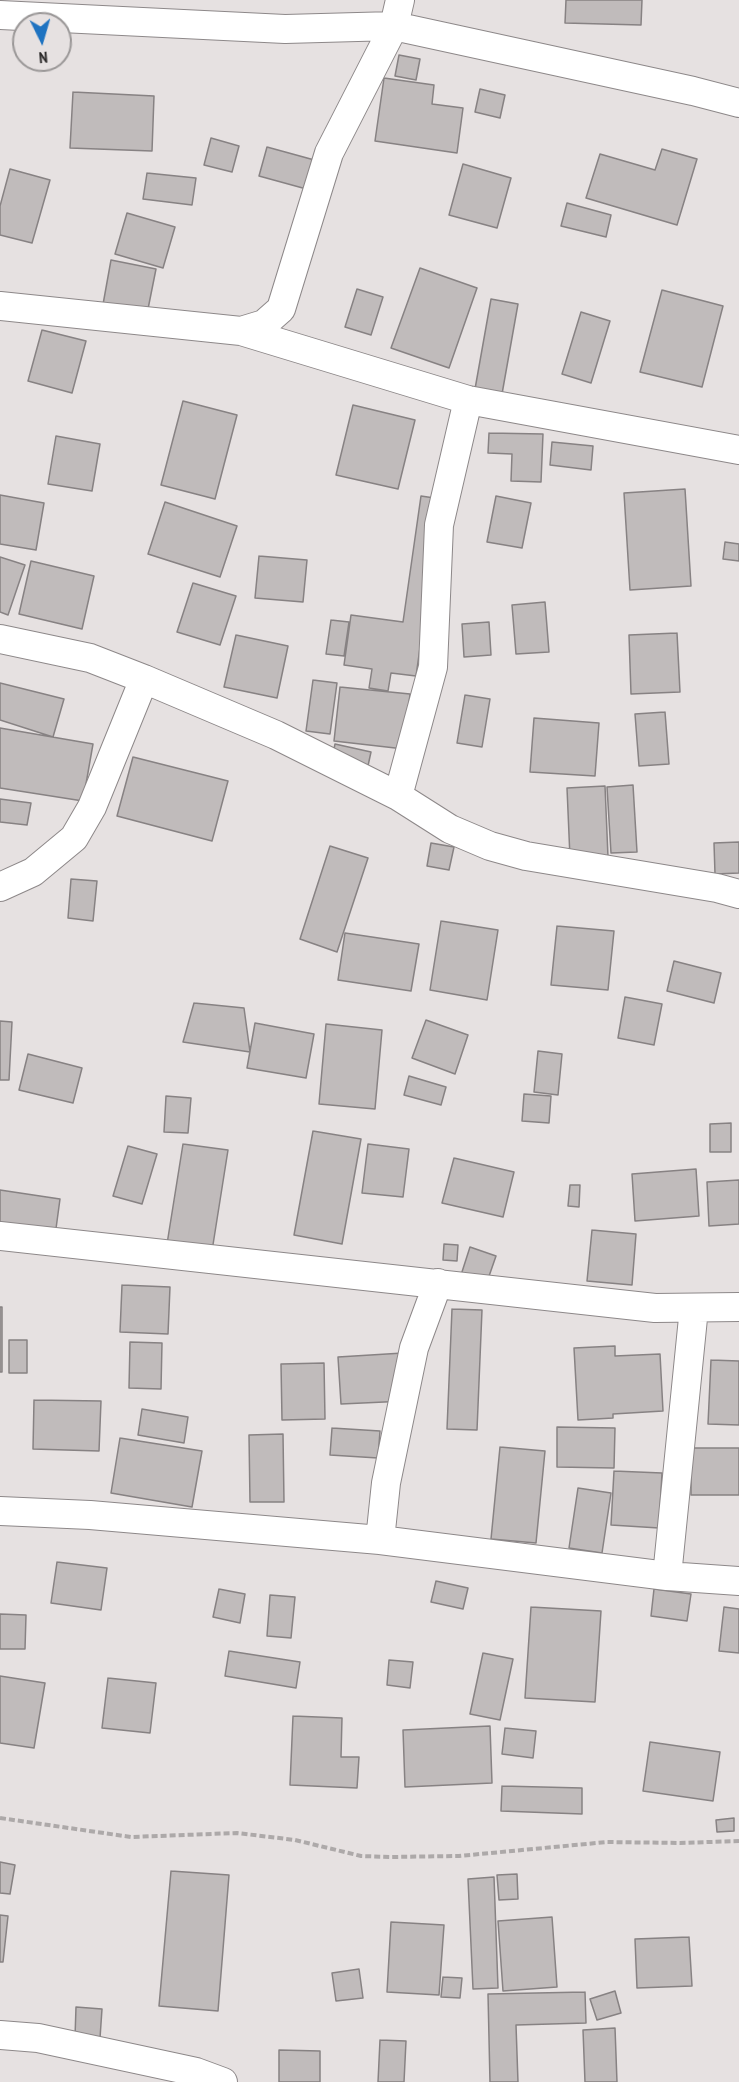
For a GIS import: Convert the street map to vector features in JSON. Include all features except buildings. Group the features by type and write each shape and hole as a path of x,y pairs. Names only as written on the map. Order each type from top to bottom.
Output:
{"street":[{"path":"242,331 264,324 281,309 329,153 397,13"},
{"path":"0,15 285,29 397,13 739,103"},
{"path":"0,306 242,331 468,400 739,450"},
{"path":"398,796 433,667 439,525 468,400"},
{"path":"0,639 90,658 144,679 276,735 398,796 450,829 490,846 526,856 717,888 739,894"},
{"path":"0,887 33,872 74,838 92,807 144,679"},
{"path":"0,1236 655,1308 739,1307"},
{"path":"380,1540 386,1483 414,1347 438,1283"},
{"path":"667,1576 694,1308"},
{"path":"0,1511 90,1515 380,1540 667,1576 739,1581"},
{"path":"0,2035 38,2038 196,2072 223,2082"}],"path":[{"path":"0,1818 131,1837 237,1833 295,1840 361,1856 459,1856 607,1842 680,1844 739,1841"}]}
